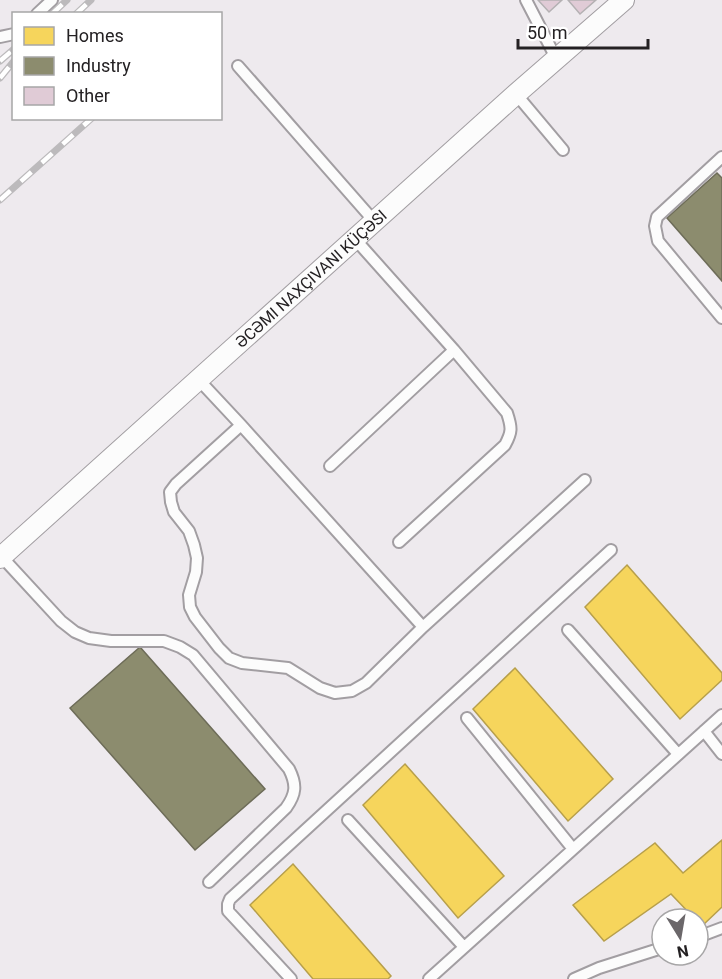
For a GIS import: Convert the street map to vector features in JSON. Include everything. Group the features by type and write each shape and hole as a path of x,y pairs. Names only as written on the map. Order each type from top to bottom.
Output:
{"street":[{"name":"ƏCƏMI NAXÇIVANI KÜÇƏSI","path":"1,557 556,58 624,0"}],"lane":[{"path":"39,12 52,0"},
{"path":"526,0 556,58"},
{"path":"238,66 374,221"},
{"path":"516,94 563,150"},
{"path":"722,157 657,217 655,226 658,241 722,318"},
{"path":"356,238 507,413 511,424 511,434 505,445 399,542"},
{"path":"330,466 454,350"},
{"path":"198,379 423,627"},
{"path":"241,425 170,492 174,512 189,531 197,558 196,572 189,594 190,607 195,617 229,658 242,663 288,668 320,688 335,693 352,691 366,683 423,627 585,480"},
{"path":"291,979 228,911 230,899 611,550"},
{"path":"1,557 75,632 89,638 111,641 164,641 180,646 193,655 289,769 295,789 293,799 209,882"},
{"path":"568,630 678,754"},
{"path":"429,979 722,715"},
{"path":"467,718 573,849"},
{"path":"704,731 722,754"},
{"path":"348,820 464,947"},
{"path":"574,979 599,968 650,952"}],"building: Homes":[{"path":"627,565 722,673 722,680 680,719 585,607"},
{"path":"515,668 613,779 568,821 473,709"},
{"path":"405,764 504,876 458,918 363,805"},
{"path":"722,840 722,907 710,918 710,907 683,907 671,894 604,941 573,905 655,843 683,873"},
{"path":"293,864 391,976 388,979 313,979 250,905"}],"building: Industry":[{"path":"717,173 722,178 722,281 667,218"},
{"path":"140,647 265,789 195,850 70,708"}],"building: Other":[{"path":"538,0 562,0 549,12"},
{"path":"568,0 596,0 580,14"}],"railway":[{"path":"54,12 67,0"},
{"path":"78,12 91,0"},
{"path":"0,61 12,51"},
{"path":"0,78 12,63"},
{"path":"0,200 90,120"}]}
